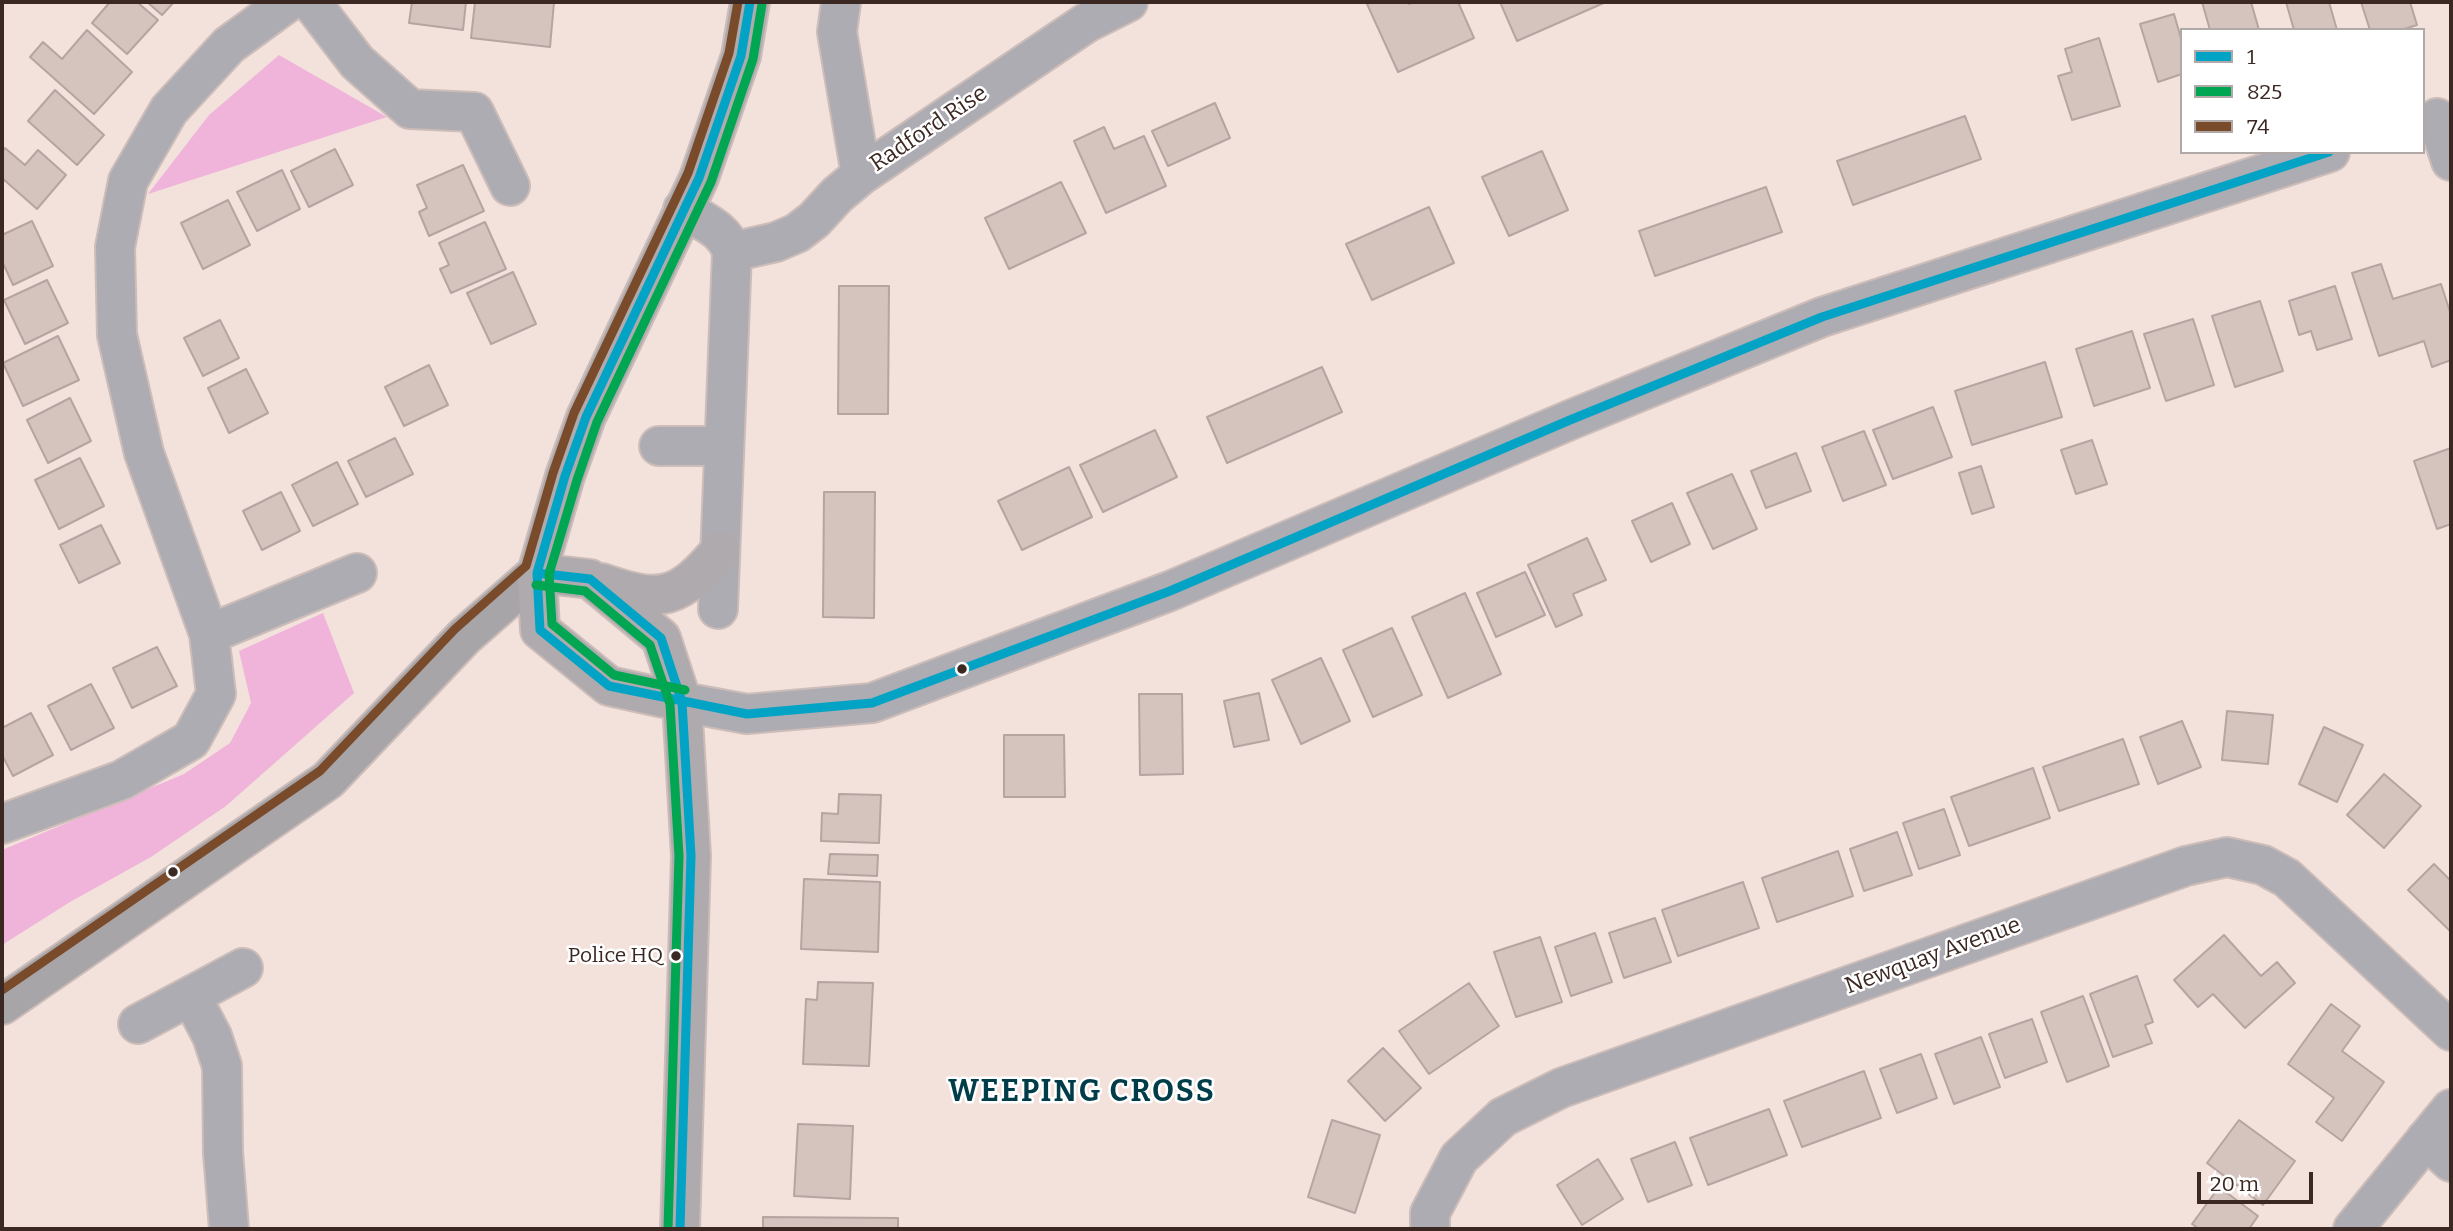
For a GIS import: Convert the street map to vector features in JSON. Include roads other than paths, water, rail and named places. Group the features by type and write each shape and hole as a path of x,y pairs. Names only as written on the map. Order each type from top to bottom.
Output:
{"highway":[{"path":"682,702 608,686 540,630 537,573 565,476 586,418 682,209 699,178 741,56 750,2"},
{"path":"537,573 590,579 634,594 660,595 682,589 700,575 720,551"},
{"path":"590,579 661,638 682,702 691,856 680,1229"}],"main road":[{"path":"2,1005 328,780 464,637 537,573"}],"street":[{"path":"2,824 122,780 191,740 216,694 209,634 145,453 117,335 115,247 128,181 169,110 229,45 288,2"},
{"path":"311,2 357,62 410,108 474,113 510,186"},
{"path":"841,2 837,32 861,175"},
{"name":"Radford Rise","path":"733,252 776,243 797,233 861,175 1086,23 1128,2"},
{"path":"2437,118 2451,161"},
{"path":"682,702 747,715 873,703 1170,591 1570,420 1822,317 2324,154"},
{"path":"682,209 722,232 733,252 718,609"},
{"path":"659,446 723,446"},
{"path":"209,634 357,573"},
{"name":"Newquay Avenue","path":"1430,1229 1430,1213 1460,1158 1503,1117 1561,1088 2186,866 2227,857 2263,865 2287,878 2451,1031"},
{"path":"138,1024 243,968"},
{"path":"191,996 212,1036 222,1066 223,1152 229,1229"},
{"path":"2353,1229 2439,1150 2451,1109"}],"place":[{"name":"Police HQ","path":"676,956"}],"district":[{"name":"WEEPING CROSS","path":"1082,1093"}]}
